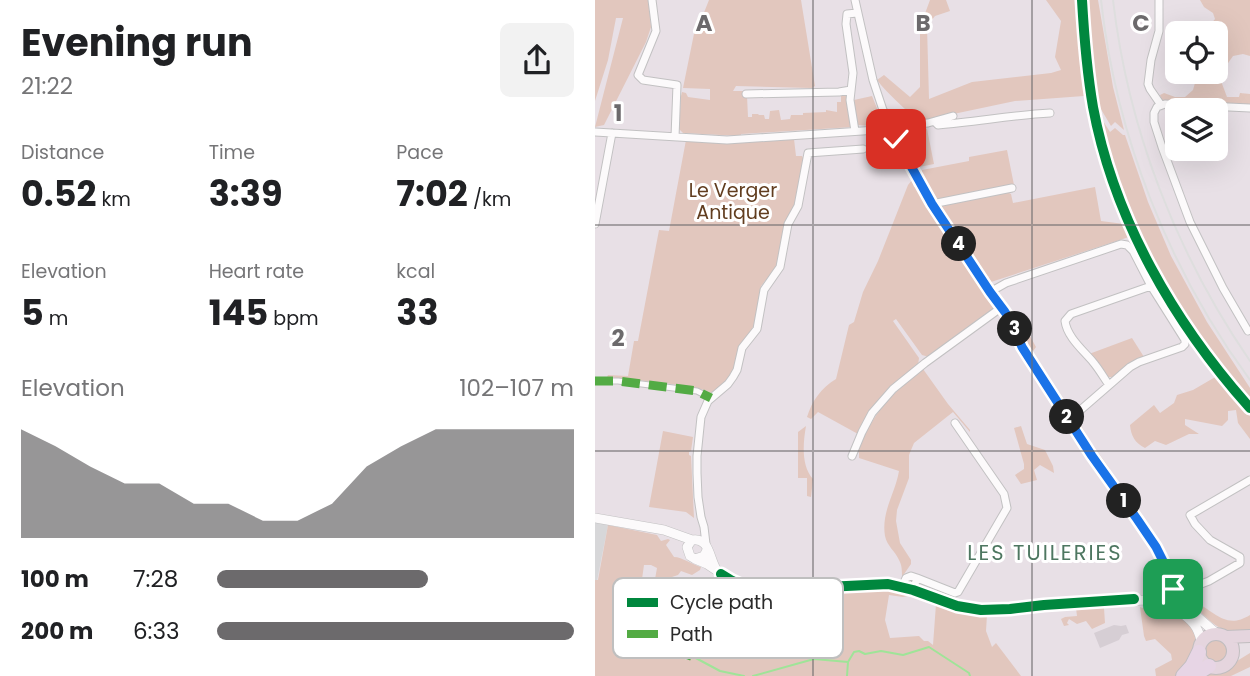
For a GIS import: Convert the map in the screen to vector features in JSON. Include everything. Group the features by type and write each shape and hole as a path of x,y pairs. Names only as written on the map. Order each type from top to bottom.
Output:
{"highway":[{"path":"1182,676 1192,666 1200,647"},
{"path":"1193,676 1209,666"}],"main road":[{"path":"1221,635 1231,643 1231,659 1218,667 1209,666 1201,660 1200,647 1208,635 1221,635 1250,637"},
{"path":"1232,653 1250,637"}],"street":[{"path":"652,0 656,31 638,75 643,80 677,85 675,136"},
{"path":"855,0 873,80 884,113 893,126 901,149 932,204 1002,307 1022,347 1156,547 1168,571 1175,594 1171,604"},
{"path":"1159,0 1160,31 1148,81 1150,89 1161,104"},
{"path":"855,131 850,100 853,73 846,23 847,14 857,13"},
{"path":"746,94 851,90"},
{"path":"1248,331 1209,261 1183,203 1154,122 1155,110 1161,104 1250,108"},
{"path":"935,121 937,125 1050,113"},
{"path":"595,132 727,140 877,130 954,116"},
{"path":"595,224 612,133"},
{"path":"797,153 863,149"},
{"path":"695,559 702,558 706,547 698,497 697,456 702,413 711,398 729,384 737,370 742,348 757,329 764,289 780,267 788,224 799,206 808,153"},
{"path":"932,204 1012,188"},
{"path":"990,292 1006,283 1121,244 1127,245 1133,251 1185,344 1133,365 1069,420"},
{"path":"1109,386 1081,350 1065,326 1065,321 1071,314 1151,286"},
{"path":"852,456 873,413 893,389 1002,307"},
{"path":"595,381 618,381 697,391 711,398"},
{"path":"902,587 906,578 911,576 958,592 1007,508 1004,494 955,423"},
{"path":"1175,594 1209,581 1240,563 1240,556 1210,540 1195,524 1190,514 1250,480"},
{"path":"687,551 687,544 694,539 701,517"},
{"path":"595,518 656,528 702,540 716,570"},
{"path":"672,533 679,538 689,556 728,578"},
{"path":"913,590 917,578"},
{"path":"843,586 877,584 902,587 948,604 981,610 1146,600 1187,608 1221,635"},
{"path":"1171,604 1191,619 1199,632 1200,647"}],"shaded area":[{"path":"595,518 607,520 608,525 597,581 595,580"},
{"path":"1114,625 1126,625 1129,633 1100,648 1094,633"}],"green space":[{"path":"595,0 649,0 651,27 604,125 595,127 623,18 616,18 608,60 595,101"},
{"path":"709,0 801,0 815,86 736,86 733,91 744,91 744,96 747,96 748,117 758,114 769,119 770,111 779,110 781,120 803,113 826,110 837,112 837,102 841,102 841,95 846,94 852,127 741,136 683,133 679,129 682,92 688,97 710,100 710,89 683,88 697,19 703,15"},
{"path":"930,0 946,0 950,11 935,16 927,26 929,99 972,82 1061,70 1055,57 1061,21 1046,0 1081,0 1090,91 1084,96 1015,101 916,121 877,80 884,75 910,97 920,87 920,27"},
{"path":"1084,0 1098,0 1113,87 1124,130 1115,122 1111,126 1093,96"},
{"path":"1200,0 1250,0 1250,56 1233,56 1228,63 1228,21 1213,21 1213,13 1204,7"},
{"path":"1195,84 1222,84 1227,97 1239,97 1240,93 1250,94 1250,105 1228,104 1228,98 1165,98 1165,102 1162,102 1160,95 1164,93 1185,97 1193,90"},
{"path":"872,96 881,124 857,125 854,100"},
{"path":"1096,110 1110,132 1115,128 1125,135 1148,202 1171,256 1207,322 1250,388 1250,406 1210,357 1159,278 1116,182 1102,141"},
{"path":"901,129 927,129 934,164 914,168 901,143"},
{"name":"Le Verger Antique","path":"794,139 796,156 802,156 804,160 796,202 777,266 761,286 754,325 739,346 728,380 711,393 665,383 607,377 628,376 634,341 638,341 659,230 669,231 686,140"},
{"path":"1100,144 1129,221 1129,230 1107,172"},
{"path":"1007,150 1014,185 934,200 921,177 922,170"},
{"path":"912,180 914,187 919,186 949,237 995,303 993,310 929,357 922,355 896,319 893,321 919,358 918,365 883,395 858,434 818,412 811,419 807,417 818,395 836,379 849,325 854,322 863,292"},
{"path":"1095,187 1101,221 1124,224 1129,237 991,282 987,278 990,276 985,278 940,210 942,204 1007,192 1011,194 1013,203"},
{"path":"1132,233 1157,282 1189,334 1188,336 1151,274"},
{"path":"1025,327 1036,347 1031,354 1070,415 1025,346 1018,329"},
{"path":"1190,337 1250,410 1250,439 1238,423 1236,410 1228,411 1228,420 1222,426 1185,419 1185,425 1199,434 1189,434 1166,445 1155,441 1145,448 1134,439 1130,425 1154,405 1160,413 1174,403 1177,395 1218,377"},
{"path":"1132,338 1144,357 1115,377 1107,377 1089,354"},
{"path":"923,369 970,432 953,412 914,443 909,455 909,478 897,510 896,521 900,543 911,560 902,577 901,564 886,540 884,527 899,471 859,458 857,450 884,405"},
{"path":"1078,420 1110,469 1105,471 1075,425"},
{"path":"806,426 804,454 806,468 813,479 811,497 807,496 807,478 798,478 798,432"},
{"path":"1021,426 1027,444 1045,450 1054,473 1040,465 1034,470 1037,480 1021,484 1015,475 1024,469 1024,464 1014,428"},
{"path":"663,431 693,437 689,455 694,518 686,512 649,507"},
{"path":"608,525 657,535 661,541 668,539 670,540 666,545 674,557 701,567 692,575 681,571 669,578 655,578 657,568 644,565 642,578 613,578 613,658 843,658 843,587 890,588 912,595 889,595 885,620 890,638 919,636 933,645 936,604 961,612 987,615 986,631 992,647 996,643 1021,676 595,676 595,580 598,580"},
{"path":"1194,601 1227,620 1234,621 1250,615 1250,629 1232,632 1224,630 1191,603"},
{"path":"1147,605 1165,610 1181,619 1183,617 1198,638 1195,653 1178,676 1156,676 1155,669 1172,660 1171,654 1155,639 1146,641 1140,607 1145,609"},
{"path":"1076,608 1104,608 1105,623 1092,629 1086,621 1077,624 1069,619 1069,625 1064,626 1061,619 1077,616"},
{"path":"1216,638 1225,642 1229,651 1225,660 1216,664 1207,660 1203,651 1207,642"},
{"path":"1250,653 1250,667 1231,676 1197,676 1224,669"}],"waterway":[{"path":"847,676 848,662 854,652 865,654 881,651 903,655 929,647 970,676"},
{"path":"696,658 720,671 744,676"},
{"path":"753,676 814,659 848,662"}],"railway":[{"path":"1101,0 1119,101 1151,200 1195,293 1250,380"},
{"path":"1113,0 1130,96 1159,188 1199,277 1250,361"}],"marked path":[{"path":"595,381 618,381 697,391 711,398"}],"cycle path":[{"path":"1082,0 1093,107 1103,149 1132,229 1172,305 1196,341 1250,408"},
{"path":"721,574 728,578"},
{"path":"843,586 888,584 957,606 981,610 1134,599"}],"district":[{"name":"LES TUILERIES","path":"1045,552"}],"route":[{"path":"896,139 932,204 1013,325 1022,347 1092,456 1156,547 1168,571 1173,589"}]}
